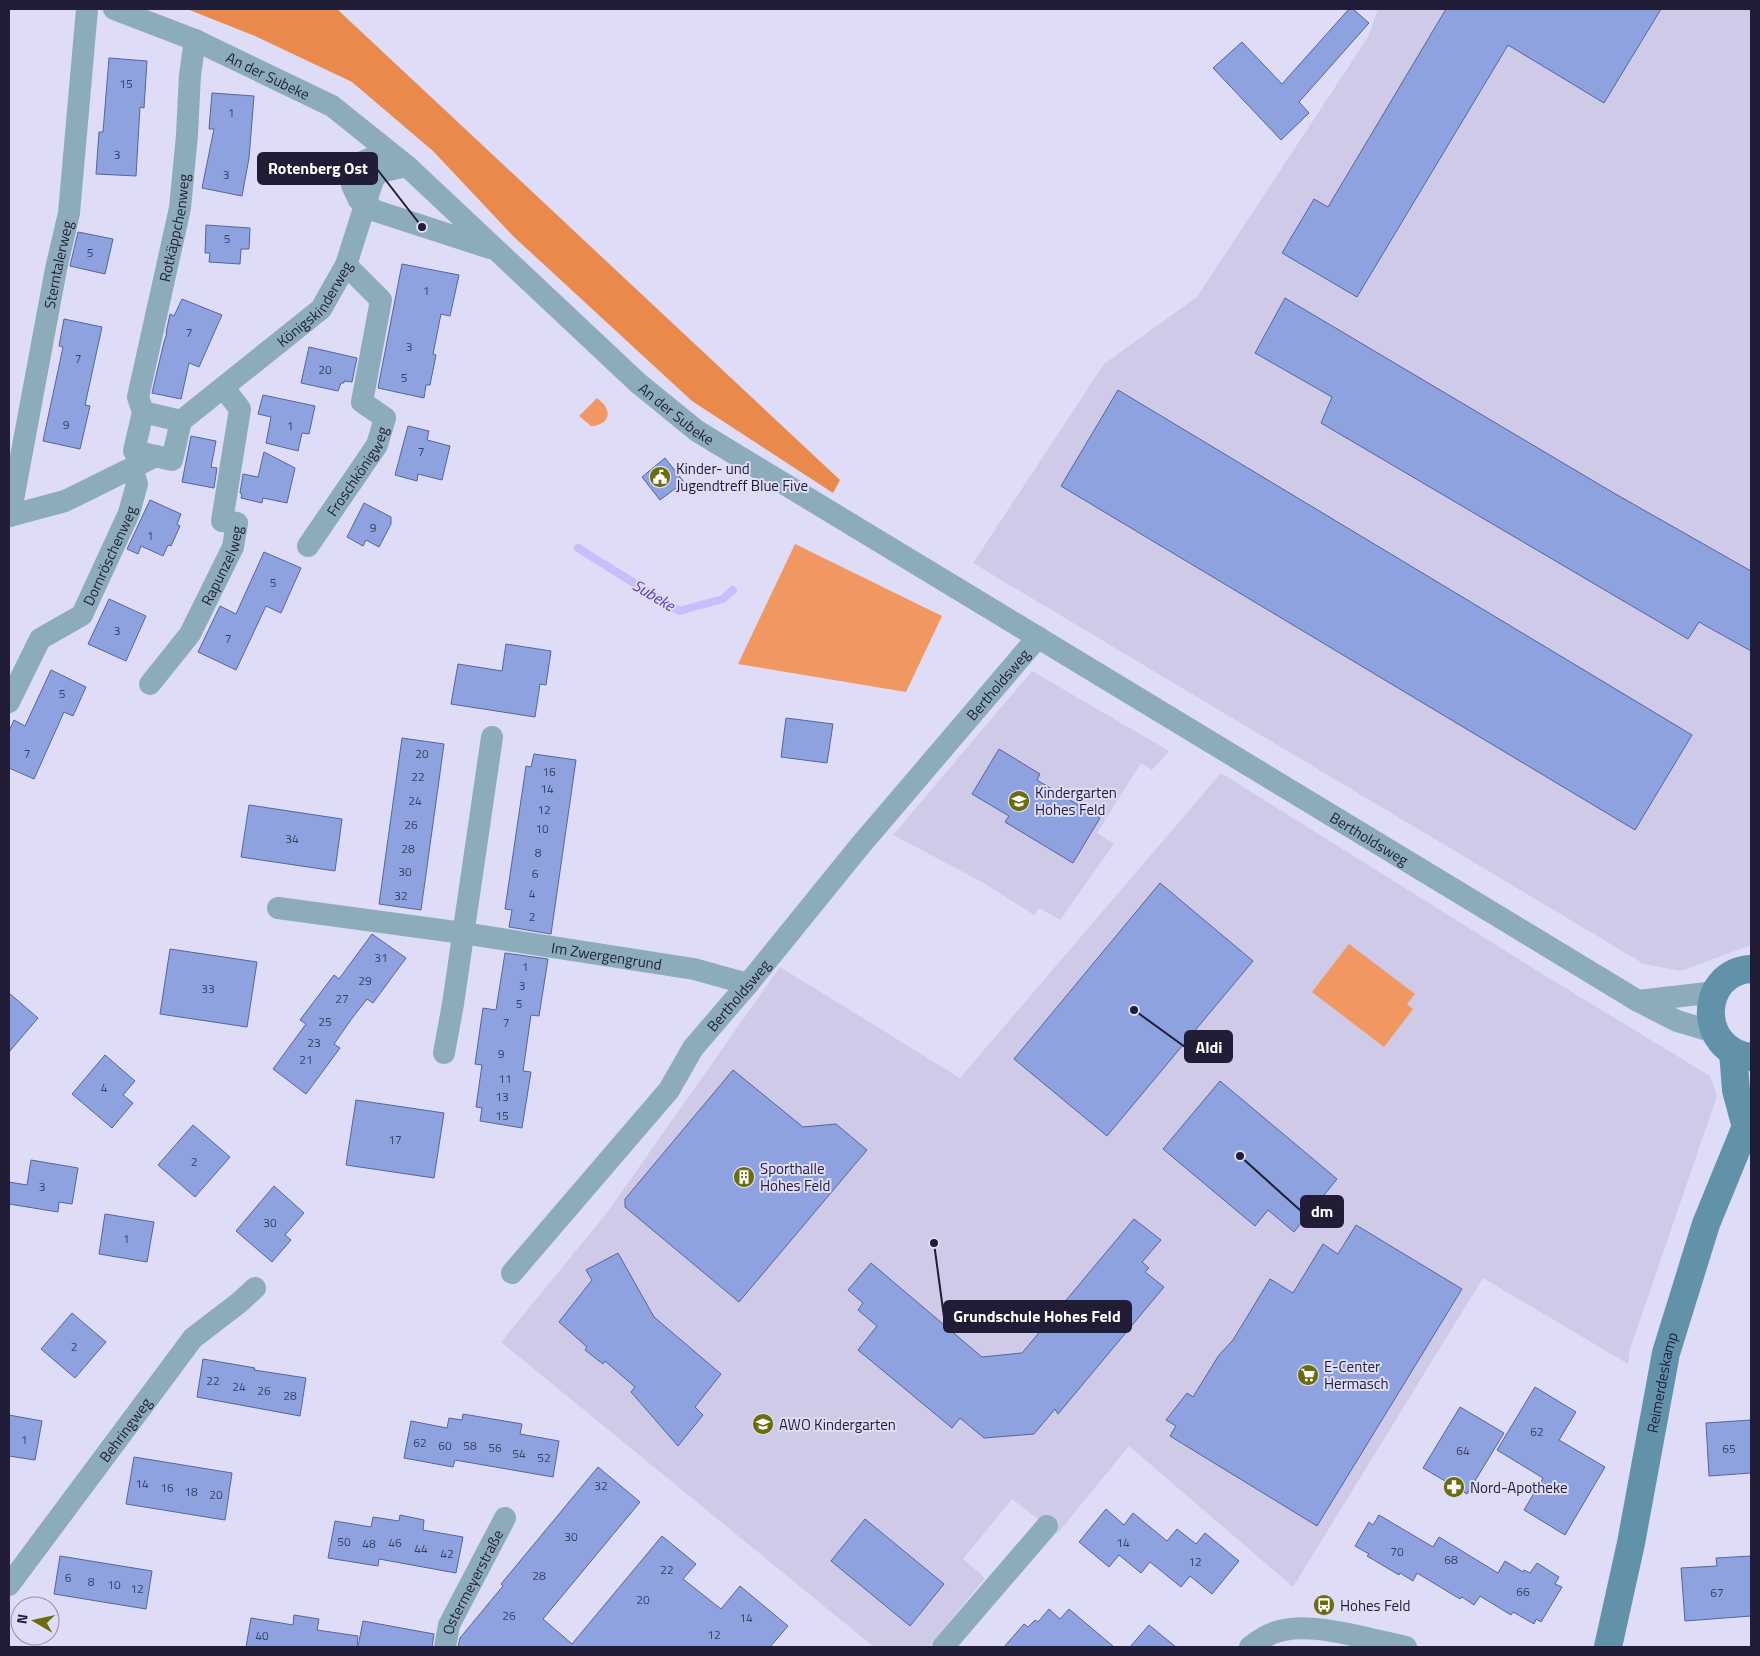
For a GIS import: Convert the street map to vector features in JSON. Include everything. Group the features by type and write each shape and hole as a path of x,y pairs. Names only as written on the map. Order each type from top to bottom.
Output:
{"main road":[{"path":"1742,1054 1722,1044 1714,1032 1710,1010 1716,992 1722,983 1738,972 1751,969"},
{"name":"Reimerdeskamp","path":"1608,1647 1631,1543 1666,1352 1706,1224 1748,1121 1736,1090 1742,1054"}],"street":[{"name":"Sterntalerweg","path":"9,516 54,279 69,213 87,9"},
{"name":"An der Subeke","path":"114,9 195,40 332,106 407,166 638,383 697,431 1038,637"},
{"name":"Rotkäppchenweg","path":"143,412 138,397 180,208 187,135 190,75 195,40"},
{"name":"An der Subeke","path":"407,166 378,155 362,162 354,173 352,185 359,200 376,211 496,249"},
{"name":"Königskinderweg","path":"181,422 321,309 346,265 366,204"},
{"name":"Froschkönigweg","path":"308,546 377,445 384,418 362,402 380,300 346,265"},
{"name":"Rapunzelweg","path":"150,684 190,634 233,547 237,523 222,521 240,409 224,388"},
{"path":"143,412 181,422 172,460 134,451 143,412"},
{"path":"9,516 65,501 156,456"},
{"name":"Dornröschenweg","path":"9,702 40,639 82,615 129,513 137,484 132,468"},
{"name":"Bertholdsweg","path":"512,1273 668,1090 693,1048 748,984 858,847 1038,637 1638,1001 1676,1021 1714,1032"},
{"path":"444,1053 464,933 492,737"},
{"name":"Im Zwergengrund","path":"278,908 464,933 694,969 748,984"},
{"path":"1638,1001 1716,992"},
{"name":"Behringweg","path":"9,1585 193,1338 255,1288"},
{"name":"Ostermeyerstraße","path":"445,1647 449,1625 505,1518"},
{"path":"943,1647 1047,1526"},
{"path":"1250,1647 1258,1641 1283,1630 1306,1628 1406,1647"}],"shaded area":[{"path":"187,9 337,9 840,480 833,493 692,401 513,236 433,151 352,82 255,36"},
{"path":"1378,9 1751,9 1751,945 1681,971 1644,964 973,563 1104,364 1197,297 1368,37"},
{"path":"597,398 604,404 608,415 607,419 602,423 591,426 579,416"},
{"path":"795,544 942,616 906,692 738,664"},
{"name":"Kindergarten Hohes Feld","path":"1032,671 1169,751 1152,770 1141,763 1097,833 1114,844 1060,920 1039,908 1034,915 984,883 893,835"},
{"path":"1221,773 1539,972 1710,1076 1717,1096 1630,1349 1628,1364 1483,1278 1293,1587 1129,1446 1057,1534 1012,1499 963,1559 985,1578 929,1647 874,1647 501,1342 606,1214 780,967 960,1078"},
{"path":"1349,944 1415,994 1407,1004 1413,1009 1384,1047 1312,992"}],"building":[{"path":"1349,9 1353,9 1369,23 1299,102 1309,113 1281,140 1213,68 1242,42 1282,84"},
{"path":"1446,9 1661,9 1604,103 1508,45 1357,297 1282,253 1314,199 1328,207"},
{"path":"109,58 147,61 144,108 140,107 136,176 96,174 99,132 103,132"},
{"path":"212,93 254,96 249,158 242,196 202,188 214,129 209,129"},
{"path":"206,225 250,228 249,249 241,249 240,264 209,262 210,253 205,253"},
{"path":"78,232 113,239 105,274 70,266"},
{"path":"402,264 459,275 450,316 441,314 433,354 436,355 430,385 426,385 424,398 378,388"},
{"path":"1285,298 1612,492 1751,571 1751,651 1699,622 1688,639 1321,423 1332,397 1255,353"},
{"path":"182,299 222,315 199,367 189,363 181,399 152,393 170,314 174,316"},
{"path":"64,319 102,327 85,405 90,406 80,449 43,441 63,347 59,346"},
{"path":"309,347 357,358 352,382 344,381 344,383 341,383 338,391 301,383"},
{"path":"1118,390 1692,735 1635,830 1061,486"},
{"path":"263,395 315,406 309,434 302,433 298,451 266,443 271,417 258,414"},
{"path":"408,426 429,431 427,440 450,446 442,480 418,474 417,481 395,475"},
{"path":"191,436 216,441 211,467 217,468 214,488 182,482"},
{"path":"264,452 295,468 287,503 263,498 262,503 241,498 243,474 258,477"},
{"path":"665,458 684,482 660,500 642,477"},
{"path":"150,500 181,514 177,524 180,526 171,546 168,545 163,556 141,546 138,554 127,549"},
{"path":"364,503 391,517 391,524 379,547 366,540 363,546 347,537"},
{"path":"264,552 301,568 281,613 266,606 236,670 198,652 220,606 236,614"},
{"path":"109,599 146,616 126,661 88,644"},
{"path":"506,644 551,651 546,685 540,684 535,717 451,704 458,664 502,671"},
{"path":"51,670 86,687 73,716 64,712 34,779 9,768 9,731 14,720 25,726"},
{"path":"786,718 833,724 827,763 781,757"},
{"path":"402,738 444,744 421,910 379,904"},
{"path":"999,749 1040,774 1037,780 1100,818 1073,863 1005,822 1009,816 972,794"},
{"path":"534,754 576,760 551,934 509,927 512,910 505,909 526,766 531,767"},
{"path":"249,805 342,819 335,871 241,857"},
{"path":"1160,883 1253,961 1107,1136 1014,1059"},
{"path":"372,934 406,958 373,1003 367,999 350,1021 334,1044 340,1048 306,1094 273,1069 306,1024 300,1020 334,975 339,979"},
{"path":"170,949 257,962 247,1027 160,1014"},
{"path":"505,953 548,959 539,1016 531,1015 523,1071 531,1072 522,1128 480,1121 482,1108 476,1107 482,1065 475,1064 483,1008 496,1010"},
{"path":"9,993 38,1018 9,1052"},
{"path":"105,1055 135,1081 123,1095 133,1103 112,1128 72,1094"},
{"name":"Sporthalle Hohes Feld","path":"733,1070 803,1127 836,1124 867,1150 739,1302 625,1207 625,1199"},
{"path":"1220,1081 1337,1179 1294,1232 1268,1210 1255,1226 1163,1149"},
{"path":"356,1100 444,1113 434,1178 346,1165"},
{"path":"193,1125 230,1157 195,1197 158,1165"},
{"path":"31,1160 78,1168 72,1204 59,1202 58,1212 9,1204 9,1182 27,1185"},
{"path":"274,1186 304,1213 285,1235 291,1240 272,1262 236,1231"},
{"path":"105,1214 154,1222 147,1262 99,1254"},
{"path":"1134,1219 1161,1240 1142,1262 1149,1268 1145,1272 1164,1287 1058,1414 1055,1409 1034,1434 984,1438 960,1418 952,1428 858,1350 877,1326 858,1310 863,1303 848,1290 871,1263 982,1357 1022,1353"},
{"name":"E-Center Hermasch","path":"1356,1225 1462,1289 1317,1526 1170,1436 1176,1426 1166,1420 1187,1393 1193,1397 1219,1355 1233,1340 1270,1279 1293,1293 1323,1244 1338,1254"},
{"path":"618,1253 654,1317 721,1374 695,1407 703,1415 678,1446 631,1392 635,1387 605,1361 603,1364 585,1350 587,1347 559,1322 592,1280 586,1270"},
{"path":"72,1313 106,1342 75,1378 41,1349"},
{"path":"203,1359 255,1368 254,1370 306,1378 300,1416 197,1397"},
{"path":"1535,1387 1576,1412 1559,1440 1605,1467 1565,1535 1524,1510 1543,1478 1497,1450"},
{"path":"1460,1407 1504,1433 1467,1494 1423,1468"},
{"path":"463,1414 522,1424 520,1434 559,1441 553,1477 455,1460 453,1467 404,1458 411,1421 447,1428 449,1418 462,1420"},
{"path":"9,1415 42,1421 35,1460 9,1456"},
{"path":"1751,1420 1751,1473 1709,1476 1706,1423"},
{"path":"134,1457 232,1473 225,1520 126,1504"},
{"path":"598,1467 640,1502 543,1619 572,1644 662,1536 696,1564 683,1579 721,1609 740,1586 788,1626 770,1647 458,1647 460,1638 503,1586 501,1584"},
{"path":"1106,1509 1124,1525 1133,1513 1167,1541 1177,1529 1196,1544 1205,1533 1239,1561 1212,1594 1190,1576 1181,1587 1150,1562 1141,1573 1119,1555 1109,1567 1079,1542"},
{"path":"400,1515 424,1520 423,1530 463,1537 456,1573 379,1559 378,1566 328,1558 335,1521 371,1527 373,1517 399,1521"},
{"path":"1379,1515 1433,1547 1439,1537 1498,1573 1505,1561 1523,1572 1524,1570 1530,1573 1537,1563 1559,1577 1555,1584 1562,1587 1541,1622 1536,1619 1534,1624 1513,1612 1511,1615 1480,1596 1474,1605 1462,1597 1460,1599 1417,1573 1413,1581 1367,1556 1369,1554 1355,1546 1369,1522 1373,1525"},
{"path":"865,1519 944,1584 910,1626 831,1561"},
{"path":"60,1556 152,1571 146,1609 54,1594"},
{"path":"1751,1556 1751,1616 1685,1621 1681,1568 1717,1566 1716,1558"},
{"path":"1049,1609 1060,1619 1069,1609 1114,1647 1004,1647 1024,1624 1028,1627 1035,1620 1038,1622"},
{"path":"294,1615 319,1619 317,1630 358,1636 357,1647 246,1647 251,1618 293,1625"},
{"path":"363,1621 434,1634 432,1647 358,1647"},
{"path":"1149,1625 1176,1647 1130,1647"}],"waterway":[{"name":"Subeke","path":"578,548 679,611 723,599 733,590"}],"place":[{"name":"Rotenberg Ost","path":"422,227"},
{"name":"Kinder- und Jugendtreff Blue Five","path":"660,477"},
{"name":"Kindergarten Hohes Feld","path":"1019,801"},
{"name":"Aldi","path":"1134,1010"},
{"name":"dm","path":"1240,1156"},
{"name":"Sporthalle Hohes Feld","path":"744,1177"},
{"name":"Grundschule Hohes Feld","path":"934,1243"},
{"name":"E-Center Hermasch","path":"1308,1375"},
{"name":"AWO Kindergarten","path":"763,1424"},
{"name":"Nord-Apotheke","path":"1454,1487"},
{"name":"Hohes Feld","path":"1324,1605"}]}
